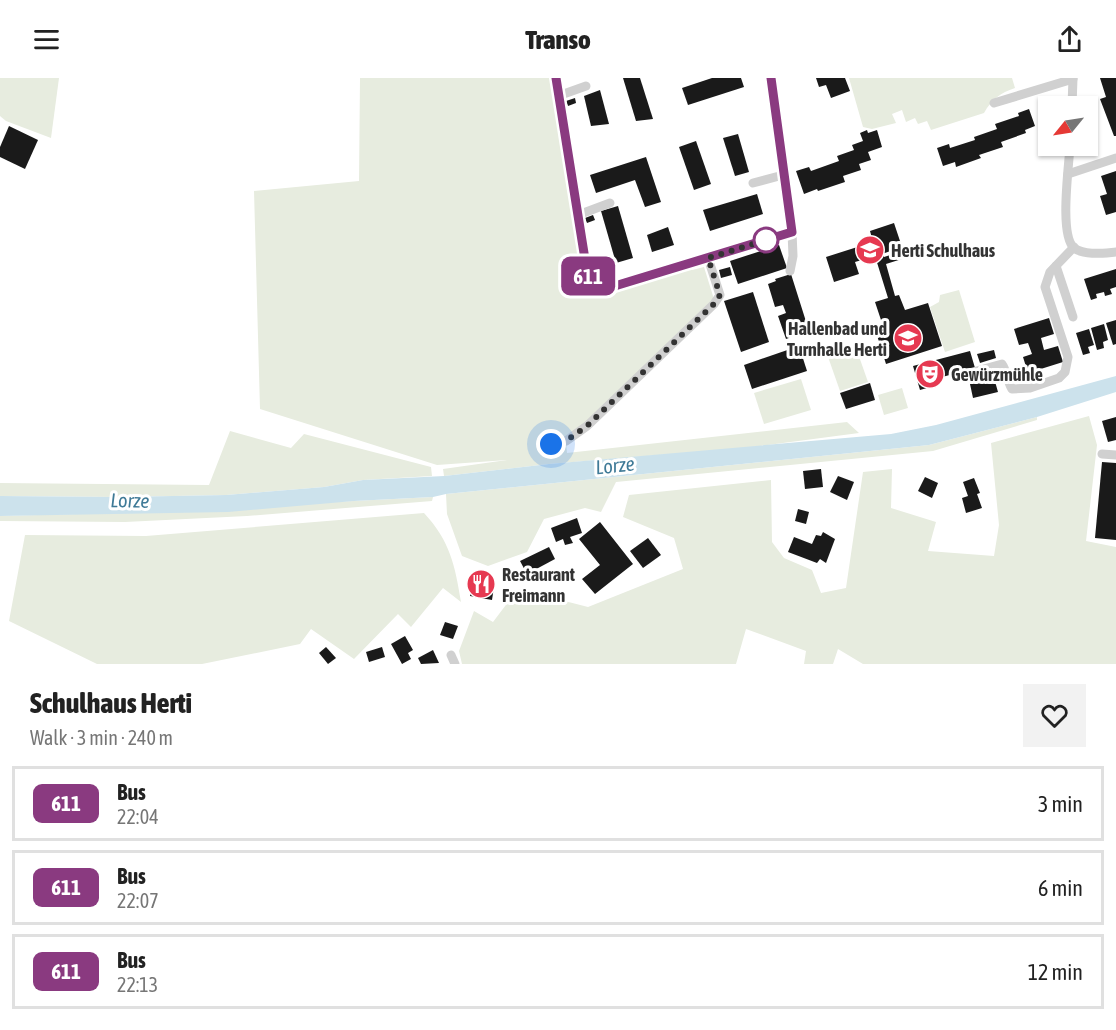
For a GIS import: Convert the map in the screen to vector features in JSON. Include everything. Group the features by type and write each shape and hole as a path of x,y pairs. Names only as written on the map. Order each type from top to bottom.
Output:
{"street":[{"path":"556,78 588,278 594,285 601,288 609,287 792,232"},
{"path":"771,78 792,232 793,256 790,271"},
{"path":"993,103 1073,78 1072,96"},
{"path":"558,96 586,86"},
{"path":"962,375 1002,364 1012,389 1017,389 1030,388 1059,378 1065,372 1068,357 1045,286 1050,272 1071,244 1067,216 1069,156"},
{"path":"1068,174 1116,158"},
{"path":"753,183 783,175"},
{"path":"578,215 610,203"},
{"path":"1071,244 1084,253 1116,252"},
{"path":"551,444 566,441 587,426 714,304 720,295 708,258"},
{"path":"1056,266 1073,317"},
{"path":"1102,454 1116,455"}],"shaded area":[{"path":"0,78 59,78 51,138 6,121 0,116"},
{"path":"360,78 552,78 584,280 587,284 595,291 609,293 691,268 692,270 704,267 714,304 566,441 567,453 847,422 859,433 745,448 549,464 444,476 443,469 507,460 437,465 260,409 254,191 359,181"},
{"path":"849,78 1012,78 1015,88 997,97 984,113 931,130 927,121 918,124 915,118 906,122 902,110 892,114 896,123 872,129 863,127"},
{"path":"959,290 975,342 945,352 930,307 939,302 940,295"},
{"path":"855,345 868,382 840,391 827,354"},
{"path":"801,379 811,410 764,424 754,393"},
{"path":"902,388 908,408 884,415 878,395"},
{"path":"1089,416 1097,445 1086,541 1116,547 1116,664 863,664 838,649 833,664 804,664 806,651 746,629 736,664 462,664 459,651 474,611 493,622 518,589 588,607 683,569 674,538 623,517 629,495 771,480 772,542 784,558 812,570 821,593 846,588 863,472 892,469 891,508 936,522 928,551 994,556 999,525 991,443"},
{"path":"1037,417 1037,420 933,451 616,482 601,512 585,508 544,519 527,552 488,566 462,556 447,514 446,494 929,445"},
{"path":"230,431 291,448 304,434 431,467 432,476 363,480 324,487 226,495 0,496 0,483 209,485"},
{"path":"433,497 432,501 247,516 125,522 0,521 0,516 115,513"},
{"path":"424,513 446,544 461,602 443,588 411,627 398,614 354,659 311,629 300,644 202,664 97,664 9,621 25,535 146,536"}],"water":[{"name":"Lorze","path":"1116,376 1116,392 1037,417 929,445 433,497 228,512 0,516 0,496 226,495 324,487 363,480 444,476 549,464 891,434 936,425"}],"building":[{"path":"623,78 640,78 653,119 636,121"},
{"path":"712,78 741,78 744,87 688,105 682,88"},
{"path":"816,78 845,78 850,91 831,98 826,85 819,87"},
{"path":"1100,78 1116,78 1116,136 1114,136 1100,99 1106,97"},
{"path":"600,90 609,124 591,126 584,96"},
{"path":"575,98 576,103 568,106 566,101"},
{"path":"1029,109 1035,126 1025,130 1026,133 1001,142 1003,147 979,155 981,158 956,167 955,162 943,166 937,148 949,144 950,148 975,140 974,137 997,129 995,124 1019,116 1018,113"},
{"path":"9,126 38,140 25,169 0,157 0,147"},
{"path":"867,130 868,133 877,130 882,147 868,152 871,160 859,164 861,170 843,176 845,182 804,194 796,171 809,167 811,171 839,161 837,156 854,150 852,145 863,141 860,133"},
{"path":"738,134 749,172 735,176 723,138"},
{"path":"696,141 711,184 694,190 679,147"},
{"path":"646,157 661,202 645,207 635,180 596,193 590,175"},
{"path":"1116,171 1116,212 1106,215 1100,196 1107,194 1101,176"},
{"path":"757,194 763,214 710,231 703,210"},
{"path":"618,206 633,258 616,263 601,211"},
{"path":"593,215 595,220 587,223 585,218"},
{"path":"894,223 902,247 882,254 884,257 922,245 924,252 886,264 895,296 899,295 905,310 928,303 942,346 886,364 875,329 883,326 875,302 888,298 875,256 855,262 859,274 834,282 826,257 873,242 870,231"},
{"path":"668,227 674,245 652,252 647,235"},
{"path":"779,245 787,268 738,284 730,261"},
{"path":"730,267 732,275 721,278 719,270"},
{"path":"1116,269 1116,287 1110,289 1112,294 1105,296 1104,292 1096,294 1097,298 1091,300 1084,279"},
{"path":"791,274 809,331 786,339 778,316 786,313 783,305 775,307 768,284"},
{"path":"753,292 769,342 741,352 724,301"},
{"path":"1049,318 1054,334 1041,338 1044,350 1058,346 1063,362 1028,373 1023,357 1032,354 1028,343 1019,345 1014,329"},
{"path":"1116,320 1116,344 1113,345 1106,323"},
{"path":"1104,324 1108,340 1103,342 1104,348 1097,350 1091,328"},
{"path":"1089,329 1094,345 1088,347 1090,353 1083,355 1076,333"},
{"path":"799,346 807,371 752,389 744,365"},
{"path":"994,350 996,358 980,363 977,354"},
{"path":"970,351 975,368 935,379 937,385 920,390 913,366"},
{"path":"994,378 998,392 973,398 970,384"},
{"path":"870,383 875,400 846,409 840,393"},
{"path":"1116,417 1116,440 1108,442 1102,421"},
{"path":"1102,462 1116,463 1116,540 1095,538"},
{"path":"821,469 823,487 805,489 803,471"},
{"path":"838,476 854,482 847,500 830,492"},
{"path":"925,477 938,483 932,498 918,491"},
{"path":"974,478 980,493 977,494 982,508 966,513 962,498 968,496 963,482"},
{"path":"798,509 809,512 806,524 795,521"},
{"path":"577,518 582,533 570,537 573,543 565,545 563,539 556,542 551,528"},
{"path":"600,522 633,564 595,594 582,579 600,565 579,539"},
{"path":"823,532 835,539 826,563 820,559 817,563 788,552 794,537 812,544 816,535 821,536"},
{"path":"648,538 661,555 643,568 630,551"},
{"path":"549,547 555,559 527,574 520,561"},
{"path":"474,576 495,580 492,600 470,596"},
{"path":"445,622 458,626 453,639 440,635"},
{"path":"405,636 413,650 408,653 411,659 402,664 391,644"},
{"path":"326,647 336,658 328,664 319,653"},
{"path":"382,647 385,657 369,662 366,652"},
{"path":"433,650 439,663 421,664 418,658"}],"bus line":[{"name":"611","path":"556,78 588,278 594,285 601,288 618,285 792,232 771,78"}],"place":[{"name":"Herti Schulhaus","path":"870,250"},
{"name":"Hallenbad und Turnhalle Herti","path":"908,338"},
{"name":"Gewürzmühle","path":"930,374"},
{"name":"Restaurant Freimann","path":"481,584"}],"route":[{"path":"551,444 566,441 587,426 714,304 720,295 708,258 766,240"}]}
